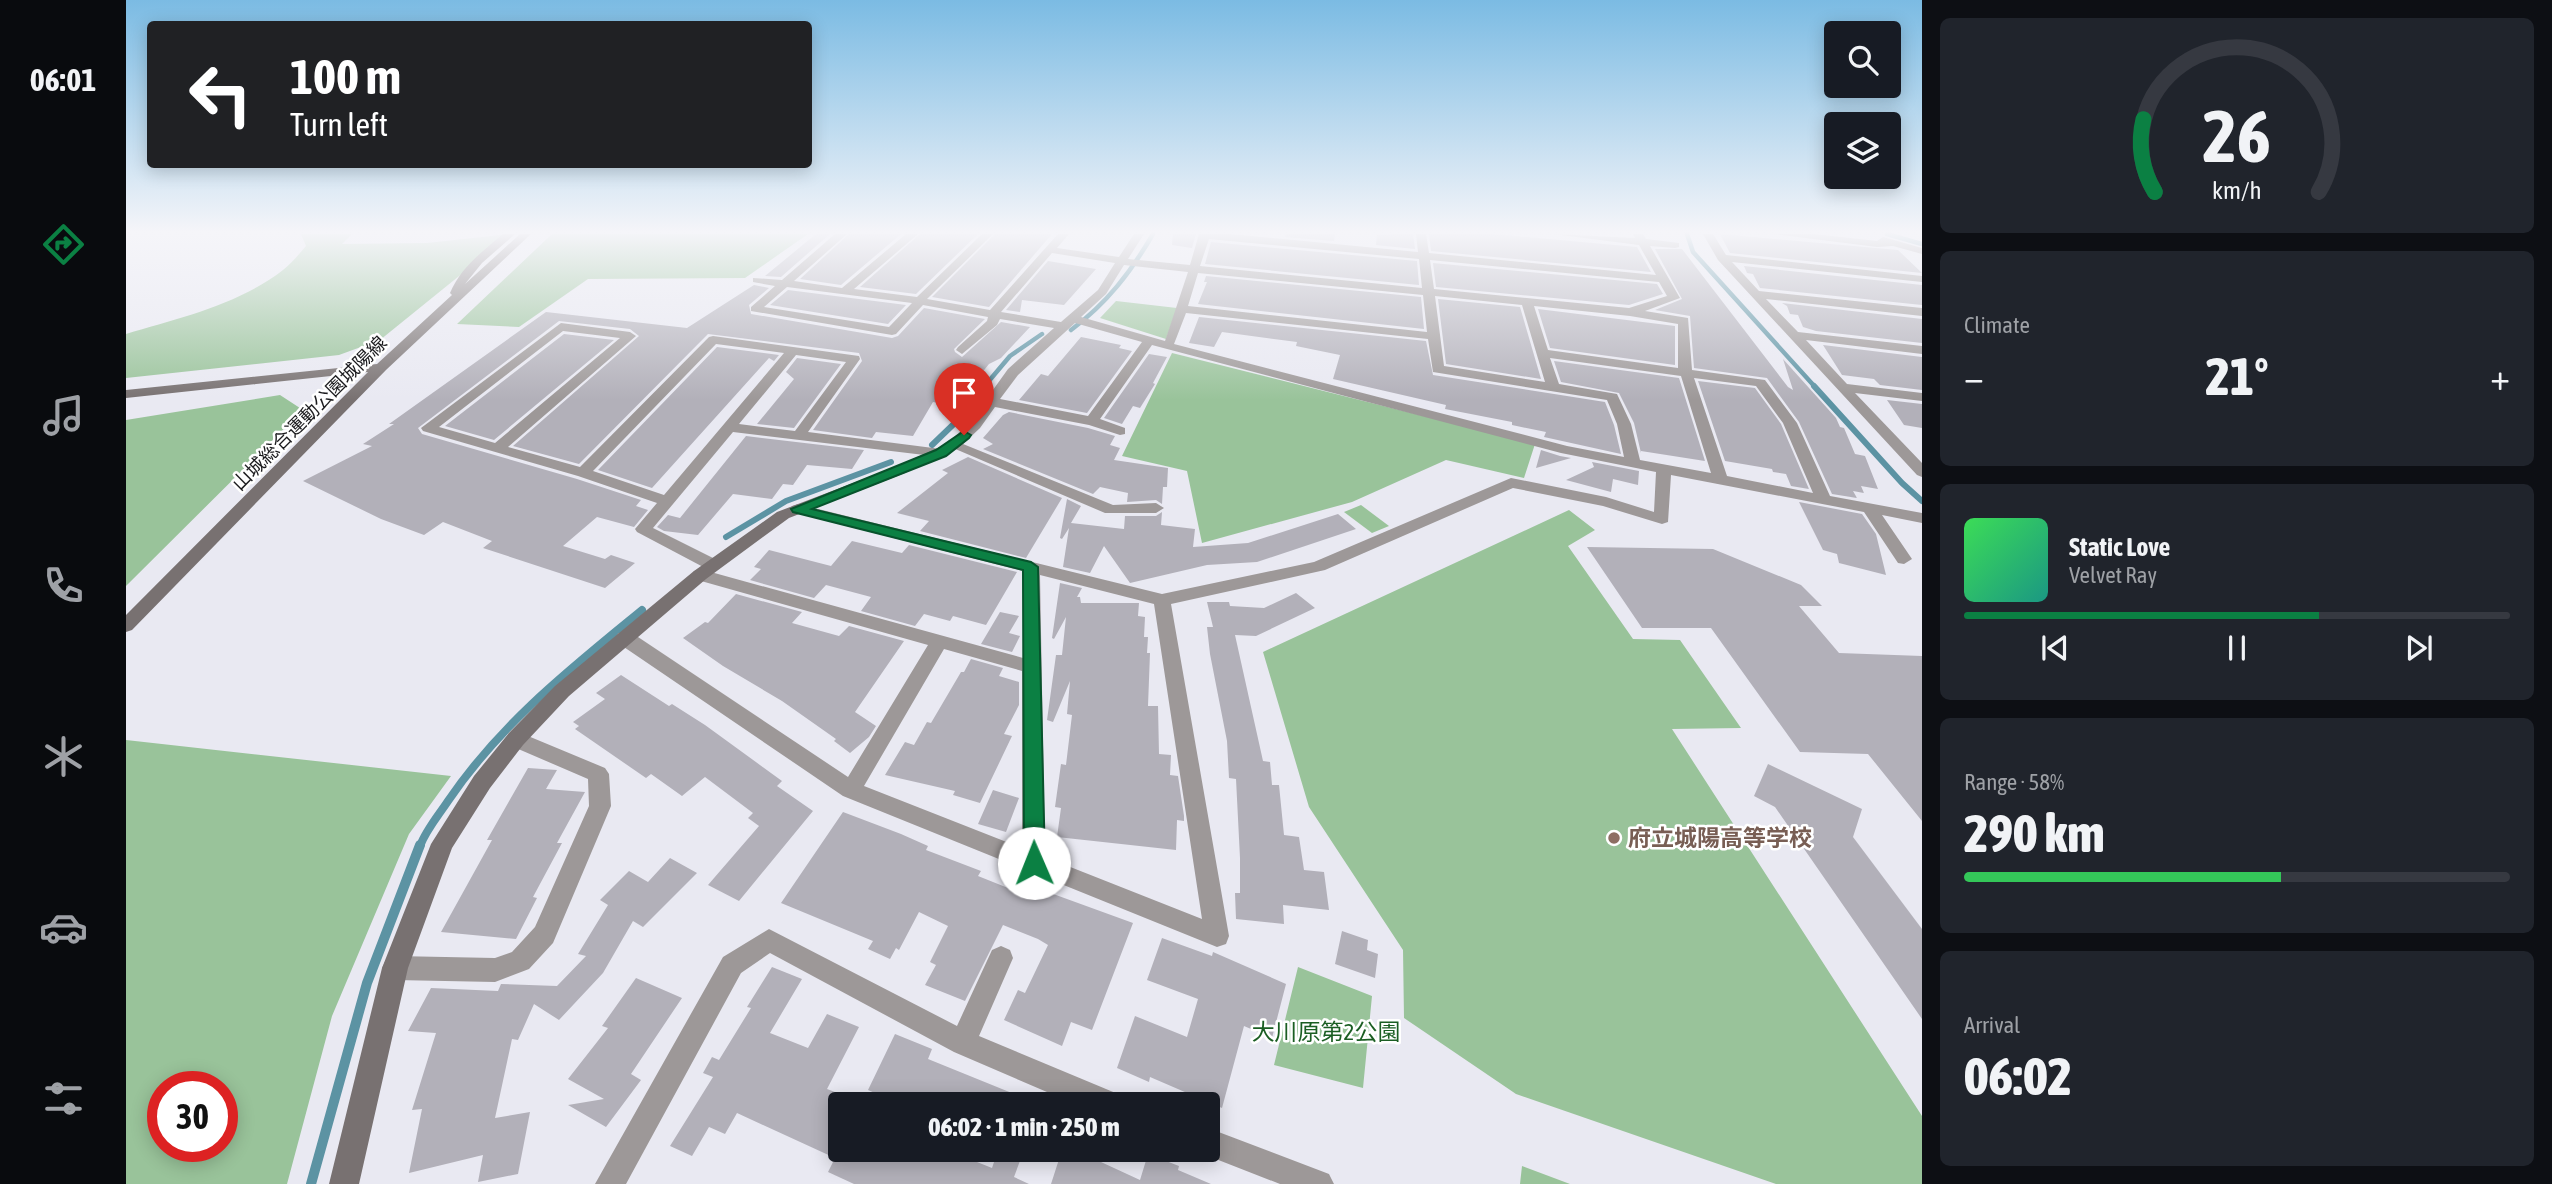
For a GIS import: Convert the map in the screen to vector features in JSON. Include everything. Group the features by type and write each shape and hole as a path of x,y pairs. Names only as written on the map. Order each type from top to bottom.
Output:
{"main road":[{"path":"455,300 457,289"},
{"name":"山城総合運動公園城陽線","path":"126,626 381,367 467,289"},
{"path":"126,394 381,367"},
{"path":"344,1184 396,968 442,844 482,782 516,738 562,691 625,638 707,570 783,515 947,449"}],"street":[{"path":"780,289 755,309 892,331 932,289"},
{"path":"824,289 920,301 996,315 1076,322 1566,450 1922,518"},
{"path":"844,292 847,289"},
{"path":"962,350 993,321 996,308 1014,289"},
{"path":"947,449 975,425 1013,372 1076,322 1104,289"},
{"path":"1171,341 1187,289"},
{"path":"1392,289 1630,312 1684,321 1684,366 1721,480"},
{"path":"1429,289 1438,369 1612,397 1624,424 1633,463"},
{"path":"1630,312 1674,298 1669,289"},
{"path":"1752,289 1922,472"},
{"path":"1756,294 1922,312"},
{"path":"1527,303 1552,388"},
{"path":"1182,309 1434,336"},
{"path":"498,448 630,336 561,327 428,428 583,473 667,501"},
{"path":"1794,335 1922,350"},
{"path":"583,473 713,340 854,359 799,435"},
{"path":"1092,421 1149,341"},
{"path":"793,351 643,529 707,570 1032,667"},
{"path":"1542,353 1760,383 1790,423 1824,499"},
{"path":"1842,387 1922,397"},
{"path":"992,402 1092,421 1120,431"},
{"path":"729,427 947,449 1111,510 1156,508"},
{"path":"798,509 1162,600 1320,566 1511,483 1606,502 1662,519 1664,469"},
{"path":"1869,508 1904,559"},
{"path":"1031,567 1034,863"},
{"path":"625,638 851,790 1217,936 1162,600"},
{"path":"851,790 940,641"},
{"path":"396,968 495,970 520,961 544,935 600,806 598,774 516,738"},
{"path":"610,1184 732,965 769,940 963,1043 1079,1092"},
{"path":"963,1043 1001,958"},
{"path":"1220,1146 1320,1184"}],"green space":[{"path":"253,289 443,289 380,340 339,355 126,378 126,334 208,309"},
{"path":"494,289 573,289 519,327 457,324"},
{"path":"1116,301 1177,308 1166,339 1100,318"},
{"path":"1172,353 1535,444 1524,478 1446,460 1352,502 1202,543 1187,471 1122,456"},
{"path":"280,395 303,410 126,586 126,420"},
{"path":"1361,505 1389,526 1372,533 1344,512"},
{"name":"府立城陽高等学校","path":"1569,510 1595,530 1568,546 1633,639 1680,640 1741,728 1672,729 1922,1116 1922,1184 1776,1184 1516,1094 1404,1018 1403,950 1309,807 1263,652"},
{"path":"126,740 451,776 409,834 332,1016 287,1184 126,1184"},
{"name":"大川原第2公園","path":"1298,967 1372,996 1363,1088 1274,1065"},
{"path":"1522,1166 1570,1184 1520,1184"}],"building":[{"path":"747,289 768,289 749,305 751,314 892,338 898,336 924,308 985,319 954,349 962,357 1001,322 1030,327 1001,358 989,364 955,406 933,402 913,436 876,432 872,438 813,430 862,361 859,353 708,334 579,464 513,446 639,336 630,329 559,321 418,428 422,434 641,500 636,506 648,510 634,527 597,517 563,546 605,559 611,555 635,563 605,588 483,548 492,541 443,522 424,535 381,519 303,481 372,446 363,444 546,312 687,328"},
{"path":"878,289 921,289 916,294"},
{"path":"940,289 1004,289 989,307 932,297"},
{"path":"1024,289 1078,289 1064,305 1022,300 1020,312 1006,310"},
{"path":"1204,289 1342,289 1421,297 1424,329 1198,304"},
{"path":"1460,289 1660,289 1663,294 1629,305"},
{"path":"1677,289 1713,289 1788,387 1793,390 1783,359 1836,418 1840,427 1844,428 1855,454 1865,456 1878,489 1861,486 1864,493 1853,491 1857,498 1832,494 1799,422 1767,378 1694,368 1690,316 1655,310 1682,299"},
{"path":"1772,289 1922,289 1922,305"},
{"path":"788,290 906,305 888,324 770,305"},
{"path":"1438,299 1520,307 1541,379 1446,364"},
{"path":"1782,303 1922,319 1922,343 1816,331 1803,327 1798,315 1790,314 1787,306"},
{"path":"1538,309 1675,326 1675,365 1550,348"},
{"path":"1199,317 1426,341 1433,375 1605,402 1621,454 1544,437 1546,432 1512,425 1512,422 1445,409 1446,405 1333,379 1340,355 1296,346 1297,342 1222,332 1214,347 1189,343"},
{"path":"564,334 614,340 494,440 445,426"},
{"path":"1081,337 1121,345 1119,348 1132,351 1087,413 1019,400 1041,374 1048,376"},
{"path":"1823,345 1922,357 1922,390 1880,385 1874,379 1842,375"},
{"path":"717,347 779,355 774,361 769,358 652,488 598,470"},
{"path":"1149,354 1167,357 1140,408 1133,406 1122,424 1104,418"},
{"path":"797,358 841,364 794,428 757,424 794,379 786,372"},
{"path":"1554,361 1679,378 1705,461 1641,453 1634,423 1619,393 1561,382"},
{"path":"1698,381 1755,388 1781,424 1809,489 1791,486 1786,474 1773,472 1772,469 1725,461"},
{"path":"1887,400 1922,404 1922,428 1904,425"},
{"path":"1009,412 1115,436 1110,445 1120,448 1114,460 1168,468 1167,487 1163,487 1162,504 1156,500 1127,502 1128,493 1100,487 1093,494 983,449 993,444 983,438 1003,415"},
{"path":"746,436 864,450 852,469 807,465 793,485 783,484 772,499 733,494 698,535 664,531 657,527 668,515 680,518"},
{"path":"1541,450 1560,456 1571,458 1536,468"},
{"path":"968,457 1062,498 1026,558 920,531 929,521 897,513 948,473 942,470"},
{"path":"1592,462 1639,471 1638,485 1613,479 1611,492 1566,480 1594,467"},
{"path":"1067,499 1081,506 1071,523 1124,529 1125,516 1156,516 1162,512 1161,525 1195,529 1193,547 1248,543 1338,514 1356,529 1257,562 1207,565 1130,583 1104,546 1090,573 1063,567 1069,528 1062,539 1060,538"},
{"path":"1799,502 1862,514 1876,534 1886,575 1839,563 1837,554 1823,550"},
{"path":"852,541 902,553 909,545 1017,572 986,625 953,616 950,621 924,614 915,626 861,611 871,597 826,585 814,598 750,580 761,569 754,567 769,550 831,566"},
{"path":"1587,547 1713,549 1801,585 1822,606 1799,606 1839,653 1922,656 1922,821 1868,754 1800,752 1711,628 1642,628"},
{"path":"1060,583 1082,588 1077,597 1080,597 1081,603 1139,603 1138,616 1145,617 1144,637 1148,637 1147,653 1150,653 1148,706 1158,706 1159,754 1171,755 1170,775 1178,776 1184,816 1184,821 1177,820 1176,850 1057,837 1061,808 1055,807 1061,764 1066,765 1072,715 1067,714 1070,681 1053,722 1047,720 1056,655 1062,655 1066,617 1054,639 1052,638"},
{"path":"1296,593 1315,608 1256,636 1235,635 1263,761 1270,762 1272,785 1279,785 1284,835 1299,837 1304,870 1324,872 1329,910 1283,905 1284,924 1236,919 1235,893 1240,893 1240,858 1236,779 1229,778 1227,741 1210,654 1207,627 1213,627 1207,602 1229,602 1230,606 1264,608"},
{"path":"736,594 802,612 792,623 839,636 849,626 904,641 855,712 876,726 869,737 850,753 834,741 836,739 782,701 723,666 683,638 705,622 708,623"},
{"path":"1000,612 1019,616 1009,633 1020,636 1012,652 981,644"},
{"path":"971,659 1003,668 999,676 1019,682 1019,705 1004,734 1012,736 980,803 953,795 955,791 885,775 905,742 914,745 927,722 931,723"},
{"path":"621,675 705,725 782,781 777,786 813,811 739,901 708,885 759,826 748,818 753,813 705,777 682,796 651,774 646,778 575,729 579,726 573,722 605,699 596,693"},
{"path":"1768,764 1862,809 1853,837 1922,929 1922,1019 1775,807 1754,796"},
{"path":"528,768 557,770 546,789 585,792 557,843 562,843 533,897 537,898 516,939 441,932 492,840 487,840"},
{"path":"993,790 1019,798 1006,832 978,824"},
{"path":"843,812 928,846 926,850 981,871 978,876 1018,892 1023,883 1133,923 1092,1030 1071,1022 1062,1046 1004,1020 1018,990 1025,993 1048,945 1038,939 1003,925 965,1001 925,985 936,965 930,962 948,926 919,912 899,950 896,948 890,959 868,949 873,941 781,903"},
{"path":"670,858 697,873 643,927 633,921 603,973 559,1020 534,1004 518,1040 512,1039 495,1118 530,1112 518,1174 478,1182 483,1155 409,1173 422,1109 412,1110 436,1033 408,1031 431,988 498,991 501,984 557,986 586,956 578,954 608,905 600,900 629,871 648,882"},
{"path":"1342,931 1368,940 1367,950 1378,954 1375,978 1335,964"},
{"path":"1162,938 1212,956 1213,952 1286,984 1272,1038 1244,1026 1222,1108 1220,1092 1185,1092 1150,1077 1149,1082 1117,1068 1135,1016 1187,1037 1198,999 1147,980"},
{"path":"772,967 802,979 770,1033 808,1048 827,1014 859,1027 827,1089 835,1092 828,1092 828,1155 737,1113 725,1134 709,1127 692,1156 670,1146 713,1077 703,1073 712,1057 719,1060 751,1008 747,1007"},
{"path":"636,978 682,998 631,1074 641,1080 606,1127 568,1105 604,1099 568,1079 608,1028 602,1026"},
{"path":"895,1034 932,1049 928,1059 1009,1092 873,1092 868,1090"},
{"path":"833,1162 977,1162 992,1168 994,1162 1020,1162 1014,1177 1029,1184 854,1184 828,1172"},
{"path":"1058,1162 1101,1162 1140,1180 1146,1162 1169,1162 1179,1166 1178,1170 1211,1184 1051,1184"}],"waterway":[{"path":"1071,330 1114,289"},
{"path":"1727,289 1816,388"},
{"path":"983,388 1010,356 1042,334"},
{"path":"932,445 960,418 985,386"},
{"path":"1814,386 1902,483 1922,501"},
{"path":"726,537 786,501 891,462"},
{"path":"420,846 432,823 469,773 514,722 563,676 642,610"},
{"path":"311,1184 367,983 420,845"}],"place":[{"name":"府立城陽高等学校","path":"1614,838"}],"route":[{"path":"964,435 941,453 798,509 1031,567 1034,863"}]}
